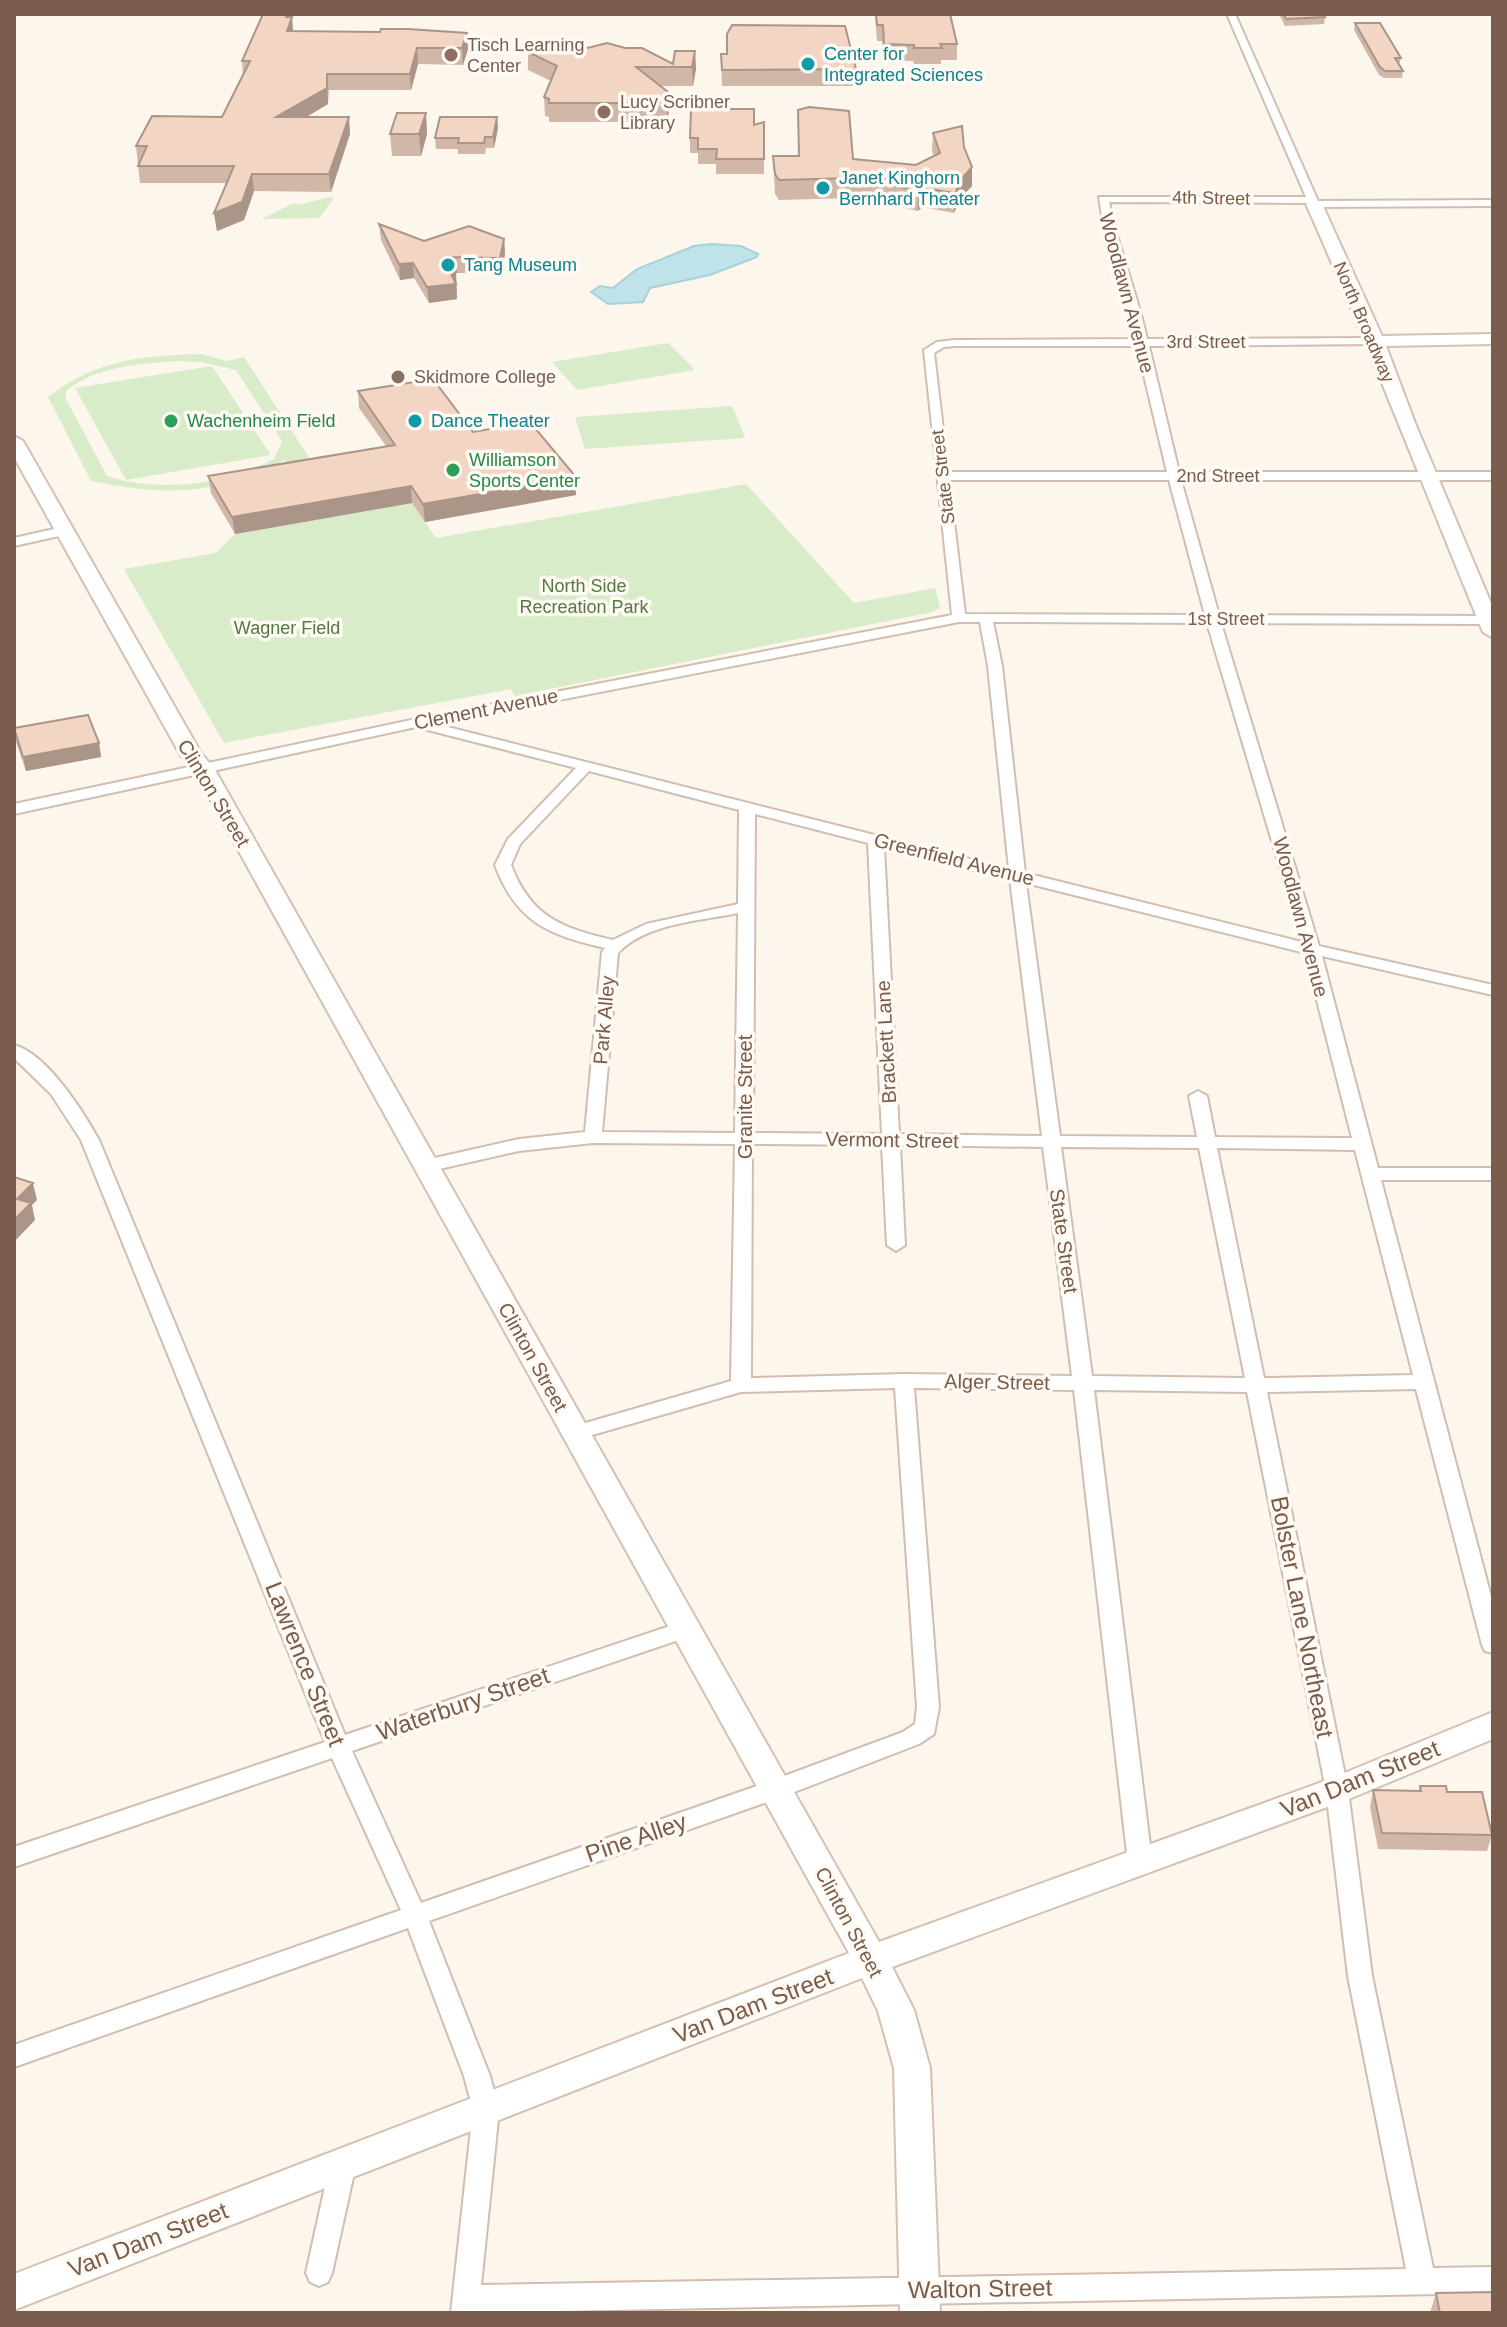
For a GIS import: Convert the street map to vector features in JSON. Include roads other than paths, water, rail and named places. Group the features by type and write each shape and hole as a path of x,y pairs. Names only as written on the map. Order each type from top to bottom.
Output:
{"street":[{"name":"North Broadway","path":"1231,14 1376,341 1406,423 1491,624"},
{"name":"4th Street","path":"1110,197 1493,203"},
{"name":"Woodlawn Avenue","path":"1110,197 1103,199 1110,236 1134,304 1157,413 1213,619 1305,923 1493,1645"},
{"path":"1376,341 1493,339"},
{"name":"3rd Street","path":"941,344 1376,341"},
{"name":"State Street","path":"941,344 928,352 959,618"},
{"name":"Clinton Street","path":"14,441 40,482 63,531 192,756 204,770 776,1789 896,2010 912,2068 919,2301"},
{"name":"2nd Street","path":"942,476 1493,476"},
{"path":"14,542 63,531"},
{"name":"1st Street","path":"959,618 1491,624"},
{"name":"Clement Avenue","path":"14,809 416,723 959,618"},
{"name":"State Street","path":"986,620 995,666 1017,875 1083,1383 1140,1862"},
{"name":"Greenfield Avenue","path":"416,723 1310,949 1493,990"},
{"path":"585,767 513,842 503,865 510,889 525,910 553,926 614,945 624,938 669,924 746,907"},
{"name":"Granite Street","path":"741,1385 747,808"},
{"name":"Brackett Lane","path":"876,839 896,1245"},
{"name":"Park Alley","path":"593,1137 610,952 614,945"},
{"name":"Lawrence Street","path":"14,1050 38,1067 76,1114 90,1140 338,1746 415,1916 477,2076 486,2110 466,2306"},
{"name":"Bolster Lane Northeast","path":"1198,1096 1337,1790 1344,1878 1374,2063 1422,2281"},
{"name":"Vermont Street","path":"426,1166 519,1145 593,1137 1206,1140 1361,1144"},
{"path":"1370,1174 1493,1174"},
{"name":"Alger Street","path":"575,1433 741,1385 904,1381 1255,1385 1425,1382"},
{"name":"Pine Alley","path":"14,2056 776,1789 911,1738 926,1728 928,1707 904,1381"},
{"name":"Waterbury Street","path":"14,1857 685,1629"},
{"name":"Van Dam Street","path":"14,2292 870,1960 1337,1790 1493,1725"},
{"path":"319,2273 343,2164"},
{"name":"Walton Street","path":"466,2306 919,2301 1493,2280"}],"water":[{"path":"694,246 741,246 758,254 710,275 650,288 643,302 608,304 591,292 600,286 613,288 637,269"}],"place":[{"name":"Tisch Learning Center","path":"451,55"},
{"name":"Center for Integrated Sciences","path":"808,64"},
{"name":"Lucy Scribner Library","path":"604,112"},
{"name":"Janet Kinghorn Bernhard Theater","path":"823,188"},
{"name":"Tang Museum","path":"448,265"},
{"name":"Skidmore College","path":"398,377"},
{"name":"Wachenheim Field","path":"171,421"},
{"name":"Dance Theater","path":"415,421"},
{"name":"Williamson Sports Center","path":"453,470"}],"park label":[{"name":"North Side Recreation Park","path":"584,596"},
{"name":"Wagner Field","path":"287,628"}]}
